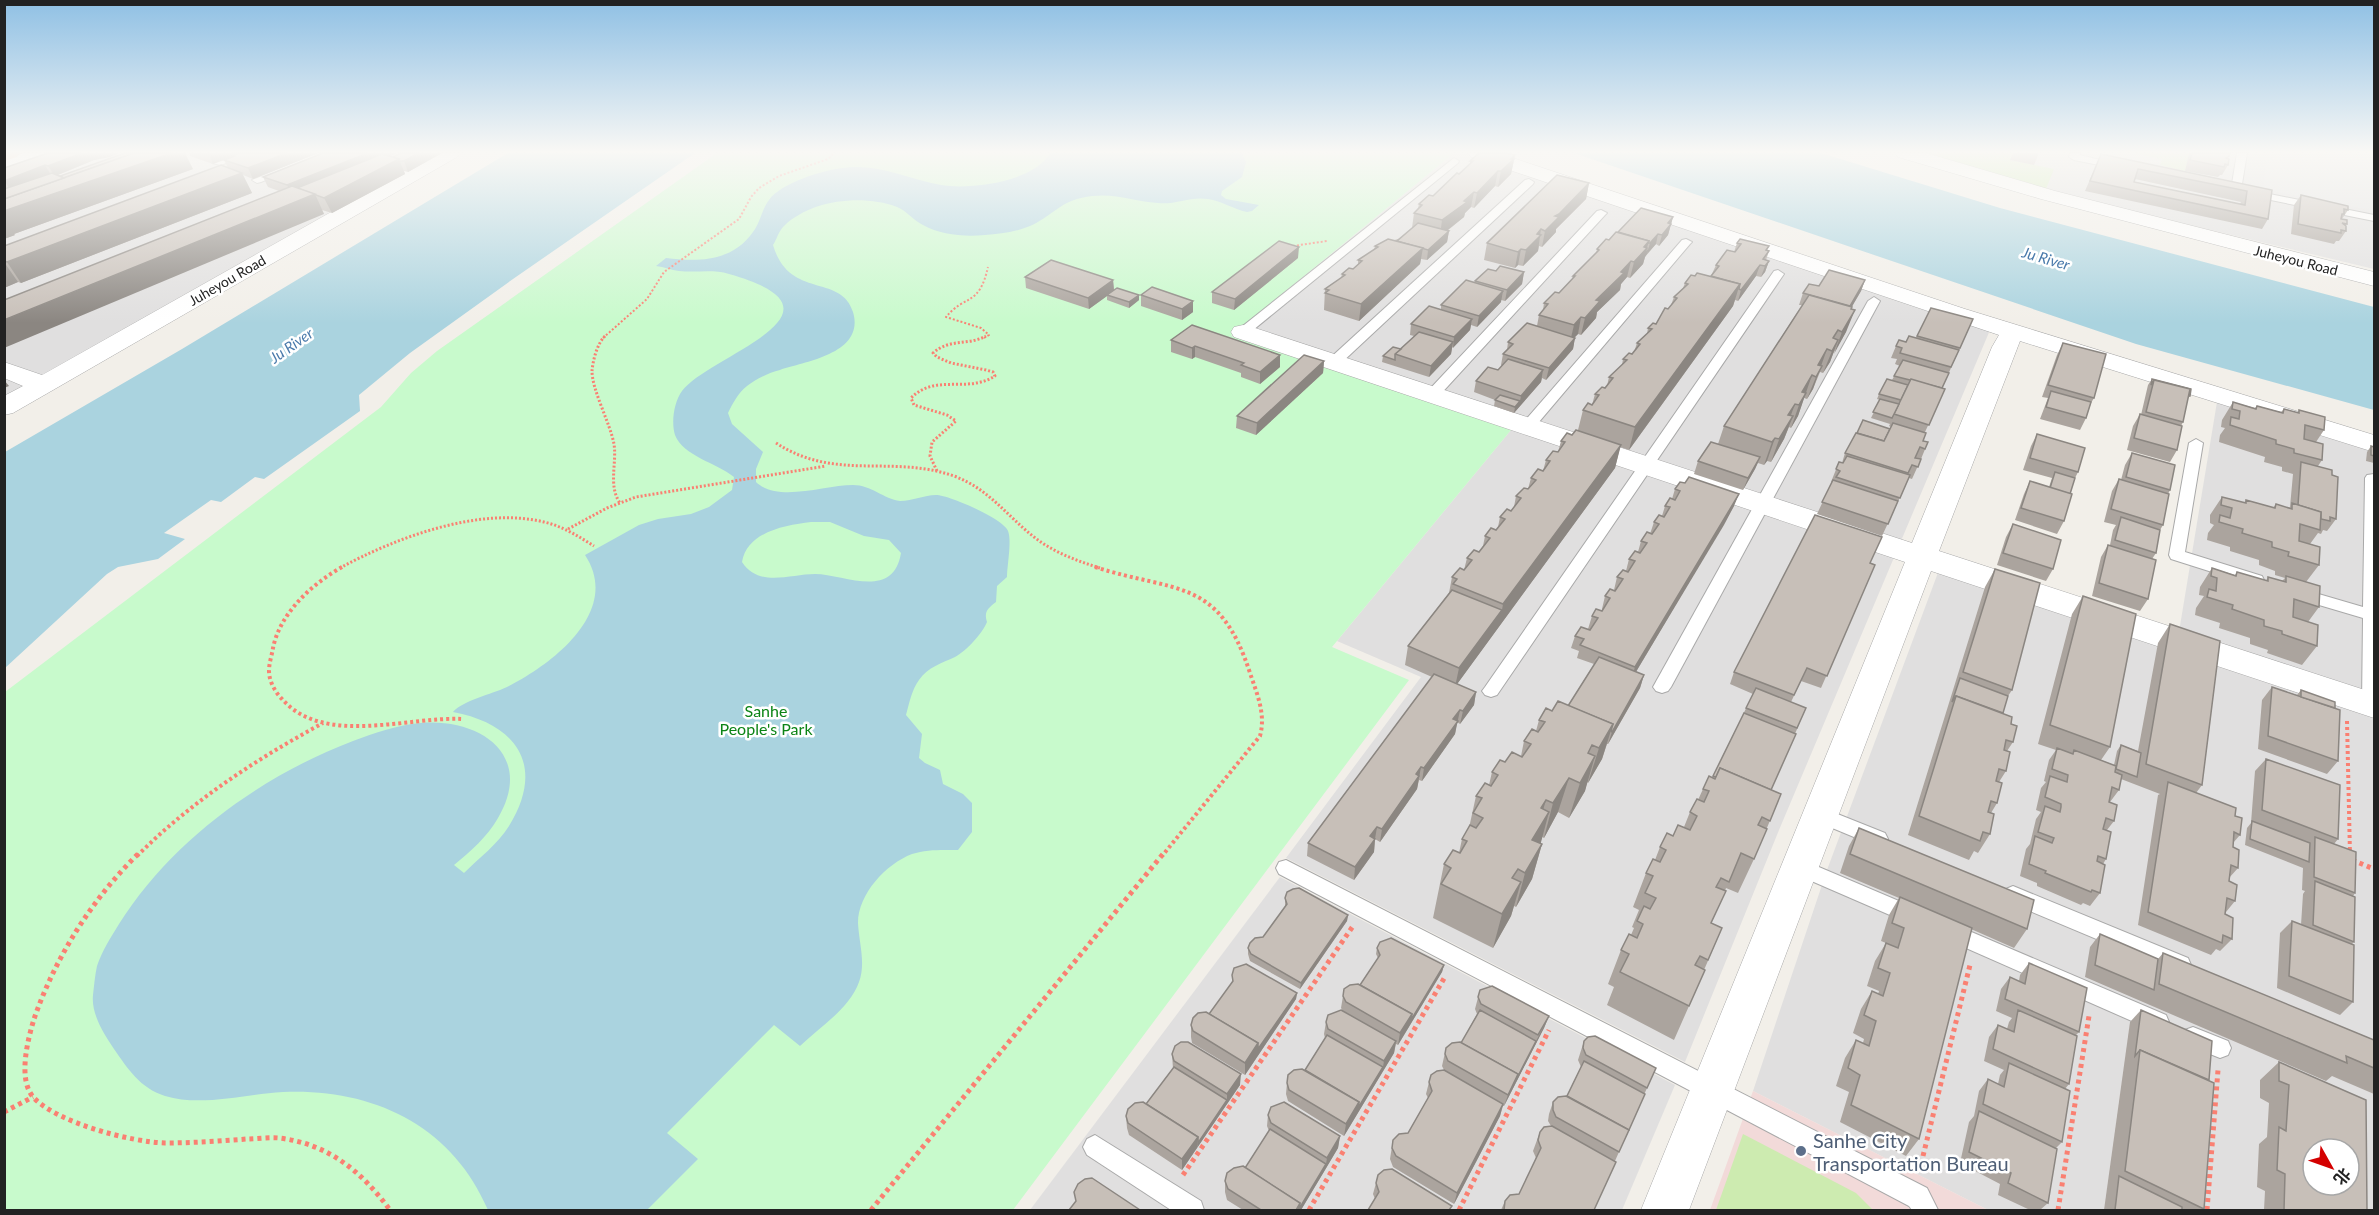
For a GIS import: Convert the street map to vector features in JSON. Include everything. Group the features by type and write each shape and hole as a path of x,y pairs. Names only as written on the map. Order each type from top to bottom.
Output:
{"street":[{"name":"Juheyou Road","path":"4,407 351,210"},
{"path":"1647,210 2013,332 2374,444"},
{"name":"Juheyou Road","path":"2103,210 2374,279"},
{"path":"1244,332 2364,702"},
{"path":"1665,1210 2004,346 2013,332"},
{"path":"4,369 44,385"}],"lane":[{"path":"1244,332 1394,210"},
{"path":"1334,362 1499,210"},
{"path":"2333,210 2374,218"},
{"path":"1432,395 1602,213"},
{"path":"1528,426 1686,242"},
{"path":"1491,691 1778,274"},
{"path":"1662,687 1874,301"},
{"path":"2196,443 2177,555 2372,617"},
{"path":"2364,702 2372,617 2372,478"},
{"path":"1821,815 1898,847"},
{"path":"1800,867 2220,1048"},
{"path":"1286,868 1918,1197 1926,1210"},
{"path":"1997,888 2196,971"},
{"path":"1095,1146 1192,1210"}],"path":[{"path":"620,503 614,495 614,445 592,373 601,340 646,298 664,272 740,219 744,210"},
{"path":"1289,246 1311,245 1330,240"},
{"path":"937,471 930,456 932,442 956,421 947,415 914,405 911,398 919,388 928,385 978,386 995,376 993,372 983,368 942,362 933,353 939,346 950,341 982,339 989,335 983,328 960,324 946,317 951,311 977,296 984,284 988,267"},
{"path":"776,443 800,458 831,466"},
{"path":"567,530 636,497 780,472 831,466 892,465 937,471 976,486 992,496 1029,535 1067,556 1120,574 1174,586 1214,607 1241,645 1263,716 1260,736 871,1210"},
{"path":"463,719 438,716 353,728 323,723 305,716 288,705 276,692 269,676 269,658 273,640 290,613 315,587 360,556 403,537 439,526 466,521 517,519 540,521 567,530 594,546"},
{"path":"2364,702 2350,860 2374,869"},
{"path":"323,723 252,763 183,812 123,870 97,901 65,950 41,1000 30,1035 24,1068 33,1097 70,1121 109,1134 164,1143 279,1138 320,1149 347,1164 370,1183 390,1210"},
{"path":"1169,1196 1365,909"},
{"path":"1923,1156 1975,943"},
{"path":"1309,1210 1456,957"},
{"path":"2058,1210 2092,993"},
{"path":"1459,1210 1559,1010"},
{"path":"2207,1210 2220,1048"},
{"path":"4,1112 33,1097"}],"shaded area":[{"path":"4,210 346,210 5,404"},
{"path":"1385,210 1634,210 1990,330 1779,830 1685,1062 1286,858 1421,677 1337,641 1511,430 1230,337"},
{"path":"2126,210 2374,210 2374,269"},
{"path":"2217,402 2374,449 2374,697 2179,632"},
{"path":"1939,570 2374,714 2374,1210 1988,1210 1753,1091 1827,870"},
{"path":"1280,877 1675,1085 1622,1210 1030,1210"},
{"name":"Sanhe City Transportation Bureau","path":"1753,1091 1988,1210 1710,1210"}],"green space":[{"name":"Sanhe People's Park","path":"637,210 1385,210 1231,336 1511,430 1332,647 1409,680 1013,1210 5,1210 5,692 381,407 411,373 437,351"},
{"path":"1743,1134 1856,1193 1873,1210 1716,1210"}],"water":[{"name":"Ju River","path":"414,210 613,210 410,353 359,395 360,411 264,479 255,477 221,502 211,500 164,533 185,539 158,559 118,567 107,574 5,668 5,452"},
{"path":"764,210 809,210 782,228 773,245 781,262 791,273 802,280 838,293 847,300 853,312 854,326 851,337 843,346 819,359 762,376 747,386 736,398 728,413 732,424 763,452 756,469 756,482 765,488 789,492 853,485 900,501 932,495 943,496 975,508 997,520 1008,531 1010,541 1007,577 997,586 996,602 987,611 985,627 964,651 940,663 923,676 914,688 906,715 922,734 919,758 940,770 943,784 963,794 972,803 972,832 958,850 912,854 893,865 875,881 859,912 862,968 859,982 849,1000 834,1017 800,1046 774,1025 667,1133 698,1159 647,1210 488,1210 473,1180 453,1155 431,1134 377,1105 348,1097 316,1092 283,1092 194,1100 165,1096 148,1088 124,1064 102,1030 96,1016 93,995 97,966 107,944 140,893 192,838 221,814 285,773 319,755 353,741 395,727 421,723 443,723 481,734 496,745 505,759 510,776 508,796 494,825 484,838 454,865 464,873 505,833 520,804 525,785 524,767 519,751 509,738 494,726 453,712 463,704 507,687 544,665 577,633 589,615 595,596 594,576 585,555 639,525 658,519 691,514 709,507 732,490 734,477 693,454 679,442 674,430 675,406 682,391 697,377 766,333 781,318 782,303 767,288 729,274 679,271 656,266 666,258 690,260 714,258 725,254 745,242","holes":["830,522 864,536 889,540 901,553 896,568 888,577 866,582 815,574 766,577 757,575 742,562 745,552 759,537 779,528 801,523"]},
{"path":"902,210 1056,210 1025,228 969,236 945,233 930,228 919,223"},
{"name":"Ju River","path":"1741,210 2006,210 2374,307 2374,410 2136,344"}],"building":[{"path":"101,210 145,210 7,262 4,261 4,246"},
{"path":"232,210 276,210 4,320 4,300"},
{"path":"1417,210 1456,210 1442,220 1414,213"},
{"path":"1521,210 1563,210 1555,216 1559,217 1545,231 1541,229 1537,234 1541,235 1526,250 1521,249 1518,252 1487,243"},
{"path":"1639,210 1673,217 1668,223 1671,224 1662,235 1658,234 1650,243 1618,232"},
{"path":"2224,210 2269,210 2268,219"},
{"path":"2299,210 2344,210 2341,219 2347,220 2347,224 2342,223 2346,226 2346,231 2341,230 2341,233 2298,224"},
{"path":"1418,223 1449,231 1428,250 1397,241"},
{"path":"1616,232 1649,241 1644,247 1647,248 1634,262 1631,261 1621,272 1624,273 1596,300 1600,301 1585,318 1581,317 1574,325 1539,315 1548,304 1544,303 1555,292 1559,293 1599,250 1597,249 1606,239 1609,240"},
{"path":"1388,239 1423,248 1361,304 1325,293 1329,290 1325,289 1345,275 1342,274 1349,268 1353,269 1362,261 1358,260"},
{"path":"1740,239 1769,246 1766,250 1769,251 1763,259 1769,261 1765,266 1760,265 1741,290 1739,289 1740,284 1711,276 1727,250 1735,252 1741,244 1737,243"},
{"path":"1279,241 1299,247 1235,299 1212,292"},
{"path":"1051,260 1113,280 1088,298 1025,277"},
{"path":"1500,266 1524,272 1507,290 1475,281 1488,269 1496,271"},
{"path":"1829,270 1865,280 1850,306 1803,293 1809,284 1819,286"},
{"path":"1697,273 1740,284 1635,427 1583,410 1588,403 1592,405 1599,395 1595,394 1602,387 1605,388 1613,378 1609,377 1627,360 1623,359 1629,353 1632,354 1640,344 1637,343 1652,329 1648,328 1653,323 1656,324 1665,308 1668,309 1677,298 1674,297 1688,284 1685,283 1691,275 1695,276"},
{"path":"1466,280 1503,291 1479,316 1441,305"},
{"path":"1152,287 1193,301 1182,309 1141,295"},
{"path":"1117,288 1139,295 1129,302 1107,295"},
{"path":"1809,295 1852,307 1851,309 1855,310 1842,332 1838,330 1833,338 1838,340 1832,351 1827,349 1818,365 1822,366 1816,377 1812,375 1802,392 1806,393 1799,405 1795,404 1788,415 1793,416 1779,439 1775,438 1772,442 1724,426"},
{"path":"1429,306 1472,319 1454,337 1411,324"},
{"path":"1931,308 1973,319 1960,348 1917,336"},
{"path":"1527,323 1575,338 1549,368 1503,354 1513,344 1508,342"},
{"path":"1192,325 1280,355 1260,372 1241,365 1244,363 1171,340"},
{"path":"1419,332 1453,342 1431,366 1395,354"},
{"path":"1909,336 1959,350 1951,367 1900,353 1902,348 1896,346 1899,340 1906,342"},
{"path":"2063,343 2106,354 2094,398 2048,385"},
{"path":"1393,347 1401,349 1395,354 1395,360 1383,356"},
{"path":"1304,355 1324,361 1257,423 1237,416"},
{"path":"1508,359 1543,370 1521,396 1476,381 1488,367 1498,370"},
{"path":"1903,360 1949,373 1942,388 1894,376"},
{"path":"1887,379 1908,385 1901,400 1879,394"},
{"path":"1911,379 1945,389 1929,425 1894,414"},
{"path":"2152,379 2191,389 2190,396 2190,389 2154,380 2151,385"},
{"path":"2154,380 2190,389 2183,422 2146,412"},
{"path":"2051,391 2091,402 2086,418 2046,407"},
{"path":"1500,395 1520,401 1515,407 1495,400"},
{"path":"1880,399 1899,404 1892,418 1873,412"},
{"path":"2233,402 2256,409 2257,406 2283,413 2284,409 2299,413 2299,410 2325,417 2324,430 2305,425 2304,439 2323,444 2322,460 2294,453 2294,449 2276,444 2276,440 2230,425 2231,417 2239,419 2240,411 2232,409"},
{"path":"2140,414 2182,426 2177,450 2134,438"},
{"path":"1863,420 1890,429 1884,441 1857,433"},
{"path":"1893,423 1926,433 1923,441 1928,442 1925,449 1920,447 1915,458 1921,459 1918,467 1912,465 1908,473 1845,453 1856,433 1884,441"},
{"path":"1576,430 1621,445 1503,604 1453,584 1457,579 1452,577 1460,568 1464,570 1472,560 1467,558 1474,550 1479,552 1490,538 1485,536 1491,528 1496,530 1505,519 1500,517 1507,509 1511,511 1521,498 1516,496 1524,488 1528,489 1536,480 1531,478 1538,469 1543,471 1550,461 1546,460 1553,451 1558,452 1565,442 1561,441 1567,433 1572,435"},
{"path":"2037,434 2085,448 2078,472 2030,458"},
{"path":"1711,442 1760,457 1748,478 1698,461"},
{"path":"2371,446 2374,447 2374,456 2371,455"},
{"path":"2132,453 2175,465 2170,490 2126,477"},
{"path":"1847,456 1910,475 1900,498 1836,477 1840,471 1836,469 1839,462 1843,463"},
{"path":"2301,462 2332,470 2332,475 2338,477 2336,519 2330,517 2330,521 2321,519 2321,512 2298,505"},
{"path":"2055,472 2075,478 2070,494 2050,488"},
{"path":"1689,477 1739,494 1635,667 1580,645 1584,639 1575,636 1581,627 1590,630 1598,618 1592,616 1596,609 1602,611 1610,598 1605,596 1610,589 1615,591 1623,579 1617,577 1623,570 1628,572 1635,561 1629,559 1635,551 1640,553 1647,543 1641,541 1647,532 1652,534 1659,524 1654,522 1659,515 1664,517 1670,507 1665,506 1670,498 1675,500 1680,491 1675,489 1680,482 1685,483"},
{"path":"2119,479 2169,494 2163,525 2111,509"},
{"path":"1833,480 1898,501 1888,524 1822,502"},
{"path":"2030,481 2072,494 2064,521 2021,508"},
{"path":"2222,497 2246,503 2246,500 2275,508 2276,504 2292,509 2292,503 2321,512 2320,530 2300,524 2299,541 2320,547 2319,565 2288,556 2289,552 2272,547 2272,542 2242,533 2243,529 2219,522 2220,515 2230,518 2232,508 2221,505"},
{"path":"1815,515 1882,537 1870,563 1875,565 1827,676 1807,668 1794,695 1734,672"},
{"path":"2121,517 2160,530 2156,553 2115,540"},
{"path":"2013,524 2061,540 2053,569 2003,553"},
{"path":"2108,545 2156,560 2148,599 2099,583"},
{"path":"2212,568 2236,576 2237,572 2268,581 2268,577 2286,582 2286,576 2320,586 2319,607 2294,599 2293,617 2318,625 2317,646 2264,626 2264,620 2232,609 2233,605 2207,597 2209,589 2216,591 2217,578 2211,576"},
{"path":"1995,569 2040,583 2012,690 1963,672"},
{"path":"1452,590 1502,610 1459,668 1408,646"},
{"path":"2083,596 2136,614 2110,747 2050,725"},
{"path":"2170,624 2220,641 2202,785 2146,764"},
{"path":"1599,657 1644,675 1612,732 1613,724 1568,706"},
{"path":"1434,674 1476,692 1463,711 1460,710 1453,719 1458,721 1424,768 1421,767 1416,774 1419,776 1382,829 1377,827 1370,836 1375,839 1355,867 1308,843"},
{"path":"1960,678 2008,696 2003,713 1956,696 1952,702"},
{"path":"2272,687 2340,710 2338,761 2268,736"},
{"path":"1756,688 1806,708 1797,728 1746,708"},
{"path":"2301,690 2335,702 2335,708 2301,697"},
{"path":"1956,696 2012,717 2011,724 2017,726 2013,742 2006,740 2004,750 2010,752 2006,771 1999,769 1996,781 2002,783 1997,803 1991,801 1988,812 1994,814 1990,834 1983,832 1980,841 1919,816"},
{"path":"1558,701 1613,724 1599,748 1592,745 1588,753 1595,756 1580,783 1569,778 1553,803 1546,800 1541,808 1549,812 1532,840 1542,844 1525,873 1518,869 1512,878 1521,882 1502,914 1441,884 1451,868 1444,864 1453,850 1460,853 1467,841 1462,839 1470,825 1476,828 1483,818 1473,813 1482,798 1476,796 1485,783 1491,786 1498,775 1492,772 1500,760 1505,762 1512,752 1522,757 1531,744 1524,741 1532,729 1538,732 1545,722 1539,720 1546,708 1552,711"},
{"path":"1744,713 1796,734 1771,790 1720,768 1716,777 1713,776"},
{"path":"2121,745 2141,753 2137,777 2116,769"},
{"path":"2057,748 2073,754 2074,750 2116,766 2115,772 2122,775 2119,790 2112,787 2109,802 2117,805 2114,821 2106,818 2103,829 2111,832 2106,859 2098,856 2097,861 2105,865 2100,893 2092,890 2091,892 2029,864 2035,836 2052,843 2054,838 2038,832 2045,806 2060,812 2061,804 2045,797 2050,776 2067,782 2068,775 2052,769"},
{"path":"2266,759 2340,785 2338,839 2262,810"},
{"path":"1720,768 1781,794 1770,821 1762,817 1758,825 1767,829 1754,859 1741,853 1729,882 1721,878 1716,887 1726,891 1711,923 1722,928 1708,960 1700,956 1695,965 1705,970 1689,1006 1620,972 1629,954 1621,950 1629,934 1637,938 1643,924 1637,921 1644,906 1650,909 1656,898 1645,893 1653,876 1646,873 1653,859 1660,862 1666,850 1660,847 1667,833 1673,836 1678,825 1690,830 1697,816 1690,812 1697,799 1704,802 1709,791 1703,789 1709,776 1715,779"},
{"path":"2168,782 2236,808 2235,816 2242,818 2240,835 2234,832 2233,847 2239,850 2238,868 2231,865 2229,881 2237,885 2235,901 2227,898 2225,914 2233,918 2232,939 2223,935 2222,943 2148,912"},
{"path":"2252,821 2310,843 2309,862 2250,839"},
{"path":"1859,828 2034,900 2027,929 1850,854"},
{"path":"2315,837 2356,852 2355,893 2314,877"},
{"path":"2315,881 2355,897 2354,942 2313,925"},
{"path":"1299,888 1348,915 1301,983 1251,954 1248,948 1255,938 1263,937 1287,904 1285,898 1287,892"},
{"path":"1900,897 1972,928 1919,1139 1851,1105 1860,1075 1848,1068 1856,1040 1869,1046 1876,1021 1864,1015 1872,991 1883,996 1890,973 1878,968 1886,943 1898,948 1904,928 1892,923"},
{"path":"2292,921 2354,945 2353,1002 2289,976"},
{"path":"2100,934 2158,959 2154,990 2095,965"},
{"path":"1391,938 1444,965 1411,1020 1412,1014 1360,985 1380,955 1377,948 1380,942"},
{"path":"2163,953 2374,1040 2374,1068 2346,1056 2347,1063 2159,984"},
{"path":"2029,963 2087,988 2079,1032 2005,999 2010,977 2025,984"},
{"path":"1246,964 1297,993 1258,1049 1258,1043 1209,1014 1233,981 1234,968"},
{"path":"1358,984 1412,1014 1400,1033 1346,1002 1343,996 1344,989"},
{"path":"1492,986 1549,1016 1538,1035 1481,1004 1478,997 1480,990"},
{"path":"1341,1010 1396,1041 1384,1061 1328,1029 1326,1022 1328,1015"},
{"path":"1480,1010 1536,1041 1516,1080 1518,1074 1461,1043"},
{"path":"2018,1010 2077,1036 2069,1084 1993,1049 1998,1025 2014,1032"},
{"path":"2141,1010 2212,1041 2209,1080 2140,1050 2135,1056"},
{"path":"1206,1012 1258,1043 1245,1063 1193,1031 1191,1025 1193,1018 1198,1013"},
{"path":"1327,1035 1383,1067 1358,1108 1359,1102 1305,1070"},
{"path":"1595,1036 1656,1068 1647,1088 1586,1055 1583,1048 1584,1041 1588,1037"},
{"path":"1181,1042 1188,1042 1241,1074 1227,1094 1174,1061 1172,1054 1175,1046"},
{"path":"1460,1042 1518,1074 1508,1095 1448,1061 1445,1054 1446,1048 1452,1043"},
{"path":"2140,1050 2214,1083 2204,1209 2125,1171"},
{"path":"1584,1061 1645,1094 1629,1130 1567,1096"},
{"path":"2279,1062 2366,1100 2367,1210 2284,1210 2285,1174 2277,1170 2279,1127 2286,1131 2289,1085 2279,1081"},
{"path":"2009,1063 2070,1091 2062,1142 1983,1104 1988,1079 2004,1087"},
{"path":"1174,1067 1227,1100 1198,1143 1198,1137 1146,1104"},
{"path":"1302,1069 1359,1102 1346,1124 1289,1090 1288,1075 1294,1070"},
{"path":"1444,1070 1503,1104 1457,1193 1396,1156 1392,1148 1393,1140 1399,1134 1408,1133 1432,1091 1429,1082 1431,1075"},
{"path":"1566,1096 1629,1130 1619,1152 1556,1117 1553,1102 1558,1097"},
{"path":"1143,1102 1198,1137 1182,1159 1128,1123 1126,1116 1128,1109 1135,1103"},
{"path":"1284,1102 1340,1136 1327,1158 1271,1123 1268,1115 1271,1107"},
{"path":"1979,1111 2057,1149 2048,1203 2008,1183 2011,1173 1969,1152"},
{"path":"1552,1126 1616,1162 1594,1210 1504,1210 1505,1201 1510,1195 1519,1194 1541,1148 1538,1140 1540,1132 1544,1127"},
{"path":"1270,1129 1326,1164 1299,1209 1300,1203 1245,1168"},
{"path":"1243,1166 1300,1203 1296,1210 1261,1210 1228,1189 1225,1181 1227,1173"},
{"path":"1392,1169 1452,1206 1449,1210 1368,1210 1379,1192 1376,1183 1378,1175 1384,1170"},
{"path":"2119,1176 2182,1207 2182,1210 2115,1210"},
{"path":"1092,1178 1140,1210 1069,1210 1076,1201 1074,1192 1078,1184 1085,1179"}],"place":[{"name":"Sanhe City Transportation Bureau","path":"1801,1151"}]}
